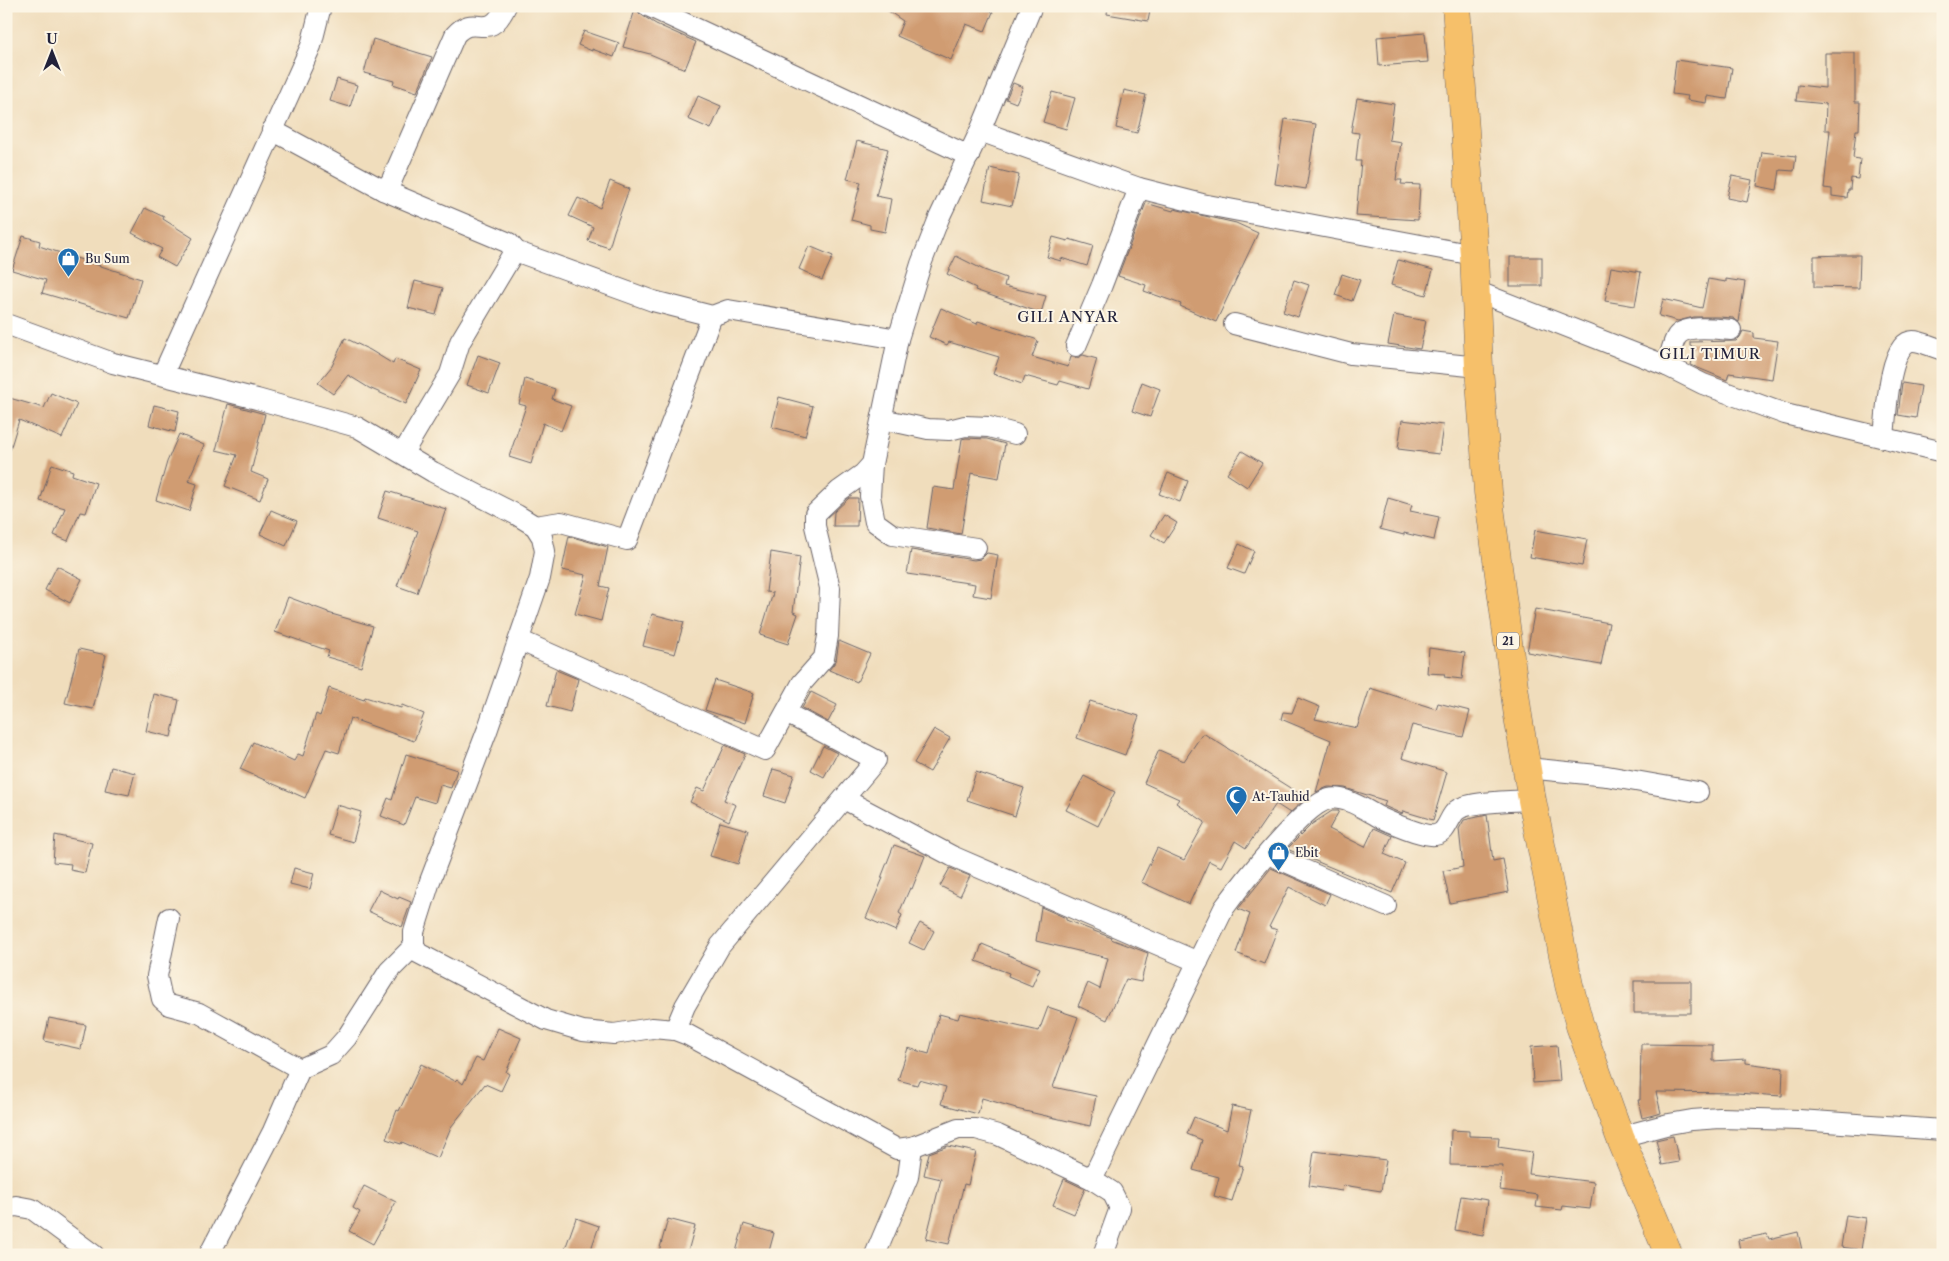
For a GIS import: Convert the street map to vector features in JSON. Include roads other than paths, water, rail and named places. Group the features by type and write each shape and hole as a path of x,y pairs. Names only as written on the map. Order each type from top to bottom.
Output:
{"highway":[{"name":"21","path":"1456,6 1474,255 1479,366 1488,492 1532,800 1569,985 1587,1050 1620,1138 1669,1255"}],"street":[{"path":"163,374 311,46 321,6"},
{"path":"383,190 391,182 455,35 465,26 492,26 500,20 506,6"},
{"path":"648,6 969,156"},
{"path":"976,548 893,535 875,522 870,496 872,464 898,339 921,264 939,218 980,131 1032,6"},
{"path":"272,130 383,190 509,243 515,251 652,301 712,316 728,310 898,339"},
{"path":"980,131 1139,188 1223,208 1474,255"},
{"path":"1076,346 1102,285 1139,188"},
{"path":"403,454 450,374 460,342 515,251"},
{"path":"1476,291 1667,366 1703,384 1785,414 1943,452"},
{"path":"535,526 561,522 627,540 712,316"},
{"path":"6,324 113,363 163,374 356,427 433,472 535,526 542,537 545,551 540,578 487,731 430,881 414,932 414,946 418,954 546,1020 584,1031 614,1034 652,1028 675,1030 688,1035 897,1148 912,1147 958,1129 976,1129 998,1135 1092,1179 1112,1192 1120,1208 1103,1255"},
{"path":"1234,324 1351,354 1479,366"},
{"path":"1667,366 1677,336 1684,330 1698,328 1731,330"},
{"path":"1884,438 1888,389 1899,350 1906,343 1913,341 1943,350"},
{"path":"882,419 928,429 949,430 965,426 981,427 1015,434"},
{"path":"519,640 765,750 802,683 824,658 828,636 830,588 815,526 815,514 839,490 863,474 872,464"},
{"path":"675,1030 685,1006 720,946 876,760 786,713"},
{"path":"1527,768 1607,776 1698,792"},
{"path":"844,798 952,856 1198,962"},
{"path":"1092,1179 1224,908 1268,854 1302,817 1318,804 1330,798 1345,800 1399,827 1434,836 1443,832 1456,811 1470,805 1532,800"},
{"path":"1268,854 1386,906"},
{"path":"169,918 157,976 162,999 169,1005 199,1013 300,1069"},
{"path":"209,1255 273,1131 300,1069 331,1055 347,1037 389,971 414,946"},
{"path":"1620,1138 1669,1124 1692,1120 1728,1118 1799,1120 1943,1130"},
{"path":"875,1255 908,1177 912,1147"},
{"path":"6,1208 16,1206 32,1210 94,1255"}],"place":[{"name":"Bu Sum","path":"69,278"},
{"name":"At-Tauhid","path":"1236,816"},
{"name":"Ebit","path":"1279,872"}],"district":[{"name":"GILI ANYAR","path":"1068,317"},
{"name":"GILI TIMUR","path":"1710,354"}]}
